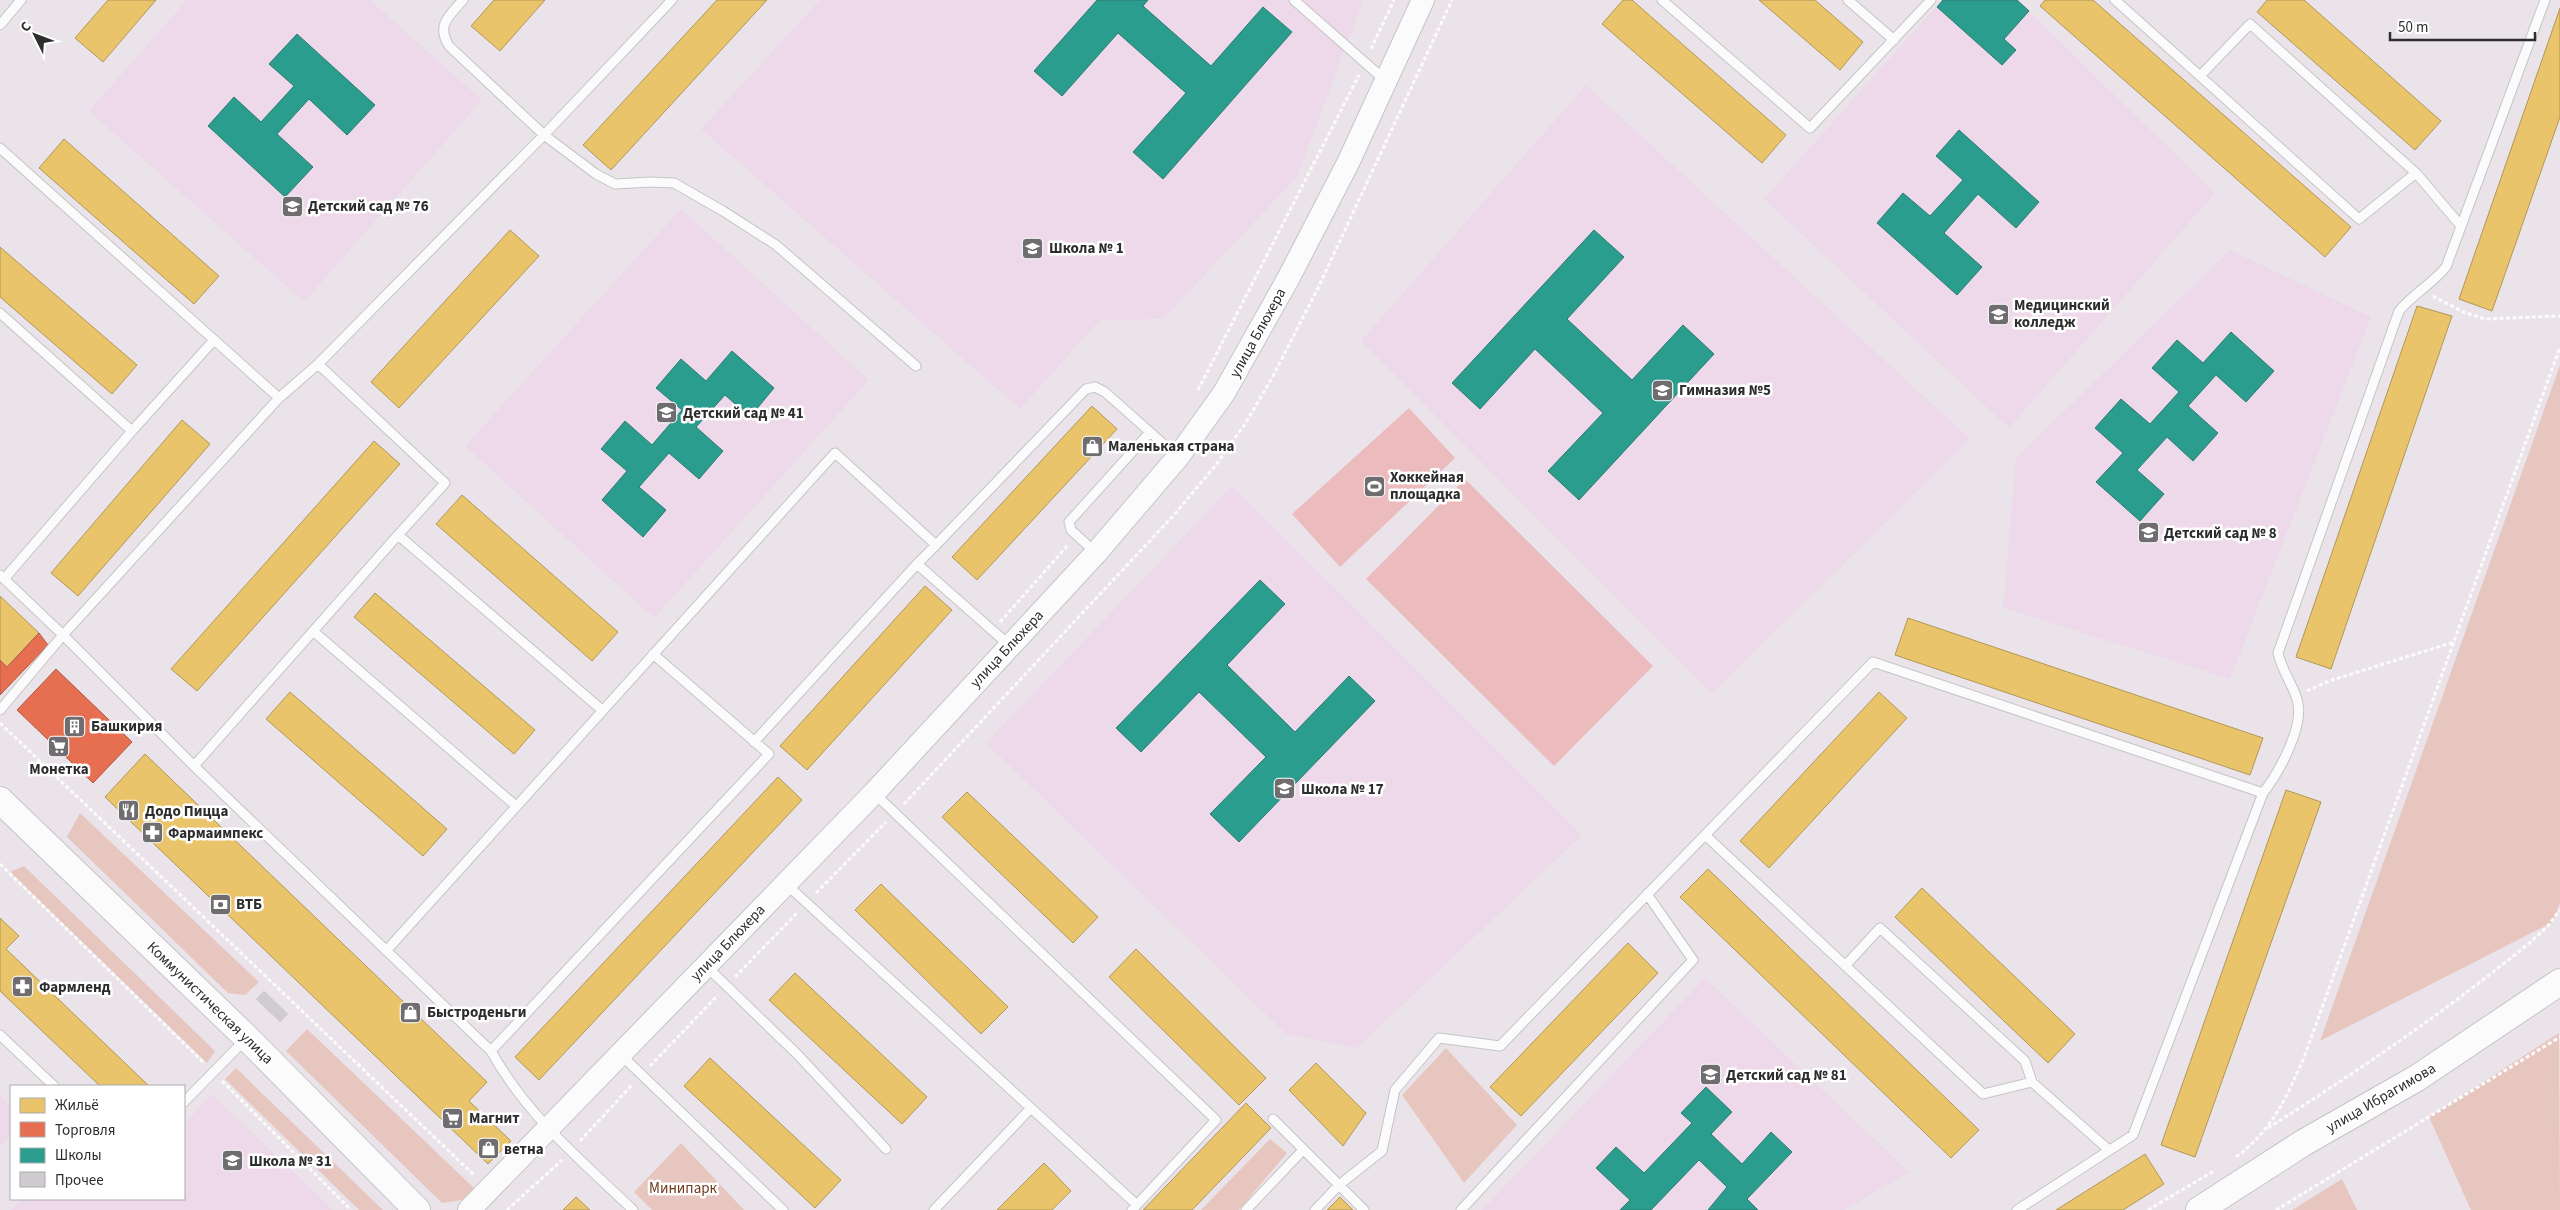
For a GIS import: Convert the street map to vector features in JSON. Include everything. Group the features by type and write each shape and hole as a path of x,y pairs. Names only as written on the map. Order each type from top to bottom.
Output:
{"main road":[{"name":"Коммунистическая улица","path":"0,800 247,1038 417,1210"},
{"name":"улица Ибрагимова","path":"2199,1210 2303,1143 2417,1078 2527,1006 2560,982"}],"street":[{"name":"улица Блюхера","path":"469,1210 549,1130 620,1054 874,793 1096,553 1178,457 1224,393 1288,279 1348,163 1423,0"}],"lane":[{"path":"0,25 21,0"},
{"path":"463,0 444,24 443,36 449,46 544,135 596,174 615,184 652,182 674,184 723,211 776,245 916,366"},
{"path":"0,710 63,635 279,398 318,364 544,135 672,0"},
{"path":"1294,0 1386,81"},
{"path":"1662,0 1810,128 1931,0"},
{"path":"1848,0 1894,40"},
{"path":"2115,0 2359,218 2416,173"},
{"path":"2017,1210 2133,1135 2263,793 2278,774 2296,727 2299,704 2282,669 2278,653 2398,311 2408,299 2436,280 2446,267 2545,0"},
{"path":"2200,76 2250,24 2416,173 2462,226"},
{"path":"0,148 279,398"},
{"path":"0,313 132,431"},
{"path":"214,340 2,577 194,766 490,1050 519,1095 549,1130 633,1210"},
{"path":"194,766 445,483 318,364"},
{"path":"754,742 917,564 1086,389 1095,387 1105,392 1178,457"},
{"path":"1096,553 1071,530 1069,522 1150,432"},
{"path":"386,951 835,452 936,545"},
{"path":"398,535 602,710"},
{"path":"917,564 1009,646"},
{"path":"313,631 516,806"},
{"path":"490,1050 769,754 653,654"},
{"path":"1315,1210 1339,1185 1382,1151 1395,1090 1439,1038 1500,1046 1873,662 2263,793"},
{"path":"786,884 1031,1108 1135,1208 1216,1120 874,793"},
{"path":"1705,835 1982,1094 2032,1082"},
{"path":"1461,1210 1693,960 1647,894"},
{"path":"1845,966 1880,928 2025,1061 2032,1082 2108,1150"},
{"path":"706,966 797,1054 886,1149"},
{"path":"0,1035 53,1085"},
{"path":"185,1101 247,1038"},
{"path":"620,1054 783,1210"},
{"path":"934,1210 1031,1108"},
{"path":"1273,1119 1364,1210"},
{"path":"1246,1210 1303,1150"}],"path":[{"path":"2422,290 2463,312 2484,319 2560,316"},
{"path":"2266,1130 2282,1107 2305,1055 2560,347"},
{"path":"2295,697 2329,680 2454,642"},
{"path":"0,723 478,1179"},
{"path":"0,864 351,1210"},
{"path":"2230,1162 2266,1130 2360,1070 2436,1017 2533,940 2548,927 2560,910"},
{"path":"2276,1210 2560,1037"},
{"path":"2148,1210 2222,1166"}],"shaded area":[{"name":"Детский сад № 76","path":"187,0 370,0 482,100 304,302 89,111"},
{"name":"Школа № 1","path":"820,0 1363,0 1297,177 1163,319 1100,320 1020,409 701,129"},
{"name":"Медицинский колледж","path":"1942,0 2017,0 2215,193 2009,428 1764,199"},
{"name":"Гимназия №5","path":"1586,85 1970,439 1712,694 1361,341"},
{"name":"Детский сад № 41","path":"681,209 869,380 654,618 465,446"},
{"name":"Детский сад № 8","path":"2230,250 2371,317 2230,679 2003,608 2016,458"},
{"name":"Хоккейная площадка","path":"1409,408 1455,458 1340,567 1292,514"},
{"path":"1465,479 1653,666 1554,766 1366,579"},
{"name":"Школа № 17","path":"1232,486 1582,835 1357,1048 1286,1034 986,743"},
{"name":"Детский сад № 81","path":"1705,978 1909,1172 1844,1210 1482,1210"},
{"name":"Школа № 31","path":"212,1094 333,1210 11,1210 21,1200 185,1200 185,1123"},
{"path":"0,1096 10,1106 10,1136 0,1147"}],"green space":[{"path":"2560,365 2560,903 2553,922 2320,1041"},
{"path":"80,813 259,982 245,995 228,993 67,837"},
{"path":"24,866 215,1051 207,1063 10,872"},
{"path":"307,1029 474,1188 462,1200 442,1203 286,1051"},
{"path":"2559,1033 2560,1210 2471,1210 2429,1117"},
{"path":"1446,1048 1517,1125 1464,1183 1402,1095"},
{"path":"236,1068 383,1210 359,1210 225,1079"},
{"path":"1270,1139 1287,1153 1239,1210 1201,1210"},
{"name":"Минипарк","path":"681,1143 744,1210 652,1210 634,1192"},
{"path":"2342,1179 2357,1210 2292,1210"}],"building: Жильё":[{"path":"108,0 156,0 103,62 75,38"},
{"path":"494,0 545,0 500,51 471,26"},
{"path":"717,0 767,0 611,170 583,145"},
{"path":"1623,0 1632,0 1786,135 1762,163 1602,24"},
{"path":"1759,0 1815,0 1863,42 1840,70"},
{"path":"2045,0 2093,0 2351,227 2325,257 2040,6"},
{"path":"2267,0 2304,0 2441,121 2415,150 2257,12"},
{"path":"2560,8 2560,117 2492,311 2459,299"},
{"path":"64,139 219,276 194,304 39,168"},
{"path":"510,230 539,256 399,408 371,382"},
{"path":"0,247 137,365 112,394 0,297"},
{"path":"2417,306 2452,316 2331,669 2296,657"},
{"path":"1092,406 1117,429 977,580 952,557"},
{"path":"182,420 210,444 78,596 51,573"},
{"path":"374,441 400,464 197,691 171,669"},
{"path":"462,495 618,632 592,661 436,524"},
{"path":"925,586 952,610 807,770 780,746"},
{"path":"375,593 535,730 514,754 354,617"},
{"path":"0,596 39,633 7,667 0,660"},
{"path":"1908,618 2263,738 2250,775 1895,655"},
{"path":"290,692 447,829 423,856 266,719"},
{"path":"1879,692 1907,718 1769,868 1740,841"},
{"path":"145,754 487,1082 469,1101 511,1141 488,1164 105,797"},
{"path":"778,777 802,800 539,1080 515,1057"},
{"path":"2286,790 2321,802 2195,1157 2161,1145"},
{"path":"967,792 1098,917 1073,943 942,817"},
{"path":"1708,869 1979,1130 1951,1158 1680,897"},
{"path":"881,884 1008,1007 981,1034 855,910"},
{"path":"1922,888 2075,1034 2048,1063 1895,917"},
{"path":"0,918 19,936 6,949 148,1085 99,1085 0,991"},
{"path":"1628,943 1658,973 1521,1116 1490,1087"},
{"path":"1136,949 1266,1078 1239,1105 1109,977"},
{"path":"795,973 927,1097 902,1124 769,1000"},
{"path":"710,1058 841,1180 815,1208 684,1086"},
{"path":"1316,1063 1366,1113 1343,1146 1289,1090"},
{"path":"1246,1103 1271,1128 1192,1210 1143,1210"},
{"path":"2145,1154 2164,1184 2123,1210 2056,1210"},
{"path":"1044,1163 1071,1191 1052,1210 997,1210"},
{"path":"576,1197 590,1210 563,1210"},
{"path":"1340,1197 1353,1210 1327,1210"}],"building: Торговля":[{"path":"39,633 48,645 0,695 0,660 7,667"},
{"name":"Башкирия","path":"56,669 132,742 93,783 17,710"}],"building: Школы":[{"path":"1097,0 1148,0 1143,6 1211,66 1263,7 1292,32 1163,179 1133,152 1186,93 1118,33 1062,96 1034,71"},
{"path":"1943,0 2017,0 2029,11 2004,39 2016,50 2002,65 1937,7"},
{"path":"297,34 375,105 347,135 309,99 277,134 313,167 285,197 208,126 234,97 261,122 294,86 269,64"},
{"path":"1959,130 2039,202 2016,228 1978,194 1944,233 1982,267 1957,295 1877,223 1903,193 1930,216 1963,180 1936,156"},
{"path":"1594,230 1624,257 1567,319 1632,380 1683,325 1714,354 1579,500 1548,471 1603,413 1535,349 1480,409 1452,383"},
{"path":"2231,332 2274,371 2246,402 2216,375 2188,406 2218,433 2193,461 2167,437 2137,470 2164,494 2140,521 2096,482 2123,453 2095,428 2121,399 2150,424 2179,392 2152,368 2177,340 2203,363"},
{"path":"732,351 774,388 750,417 725,395 696,427 723,451 699,479 669,453 639,487 666,510 643,537 602,500 627,471 601,449 625,421 652,445 682,410 656,388 681,359 706,381"},
{"path":"1260,580 1285,604 1227,665 1295,732 1349,676 1375,701 1239,842 1210,814 1266,757 1199,692 1141,752 1116,728"},
{"path":"1706,1087 1732,1112 1711,1134 1742,1164 1771,1132 1792,1152 1747,1199 1758,1210 1708,1210 1727,1187 1699,1160 1651,1210 1620,1210 1630,1200 1596,1168 1616,1147 1644,1173 1692,1123 1681,1113"}],"building: Прочее":[{"path":"264,991 288,1014 280,1022 256,999"}],"place":[{"name":"Детский сад № 76","path":"292,206"},
{"name":"Школа № 1","path":"1033,248"},
{"name":"Медицинский колледж","path":"1998,314"},
{"name":"Гимназия №5","path":"1663,390"},
{"name":"Детский сад № 41","path":"667,413"},
{"name":"Маленькая страна","path":"1092,446"},
{"name":"Хоккейная площадка","path":"1374,486"},
{"name":"Детский сад № 8","path":"2148,533"},
{"name":"Башкирия","path":"75,726"},
{"name":"Монетка","path":"59,746"},
{"name":"Школа № 17","path":"1285,789"},
{"name":"Додо Пицца","path":"129,811"},
{"name":"Фармаимпекс","path":"152,833"},
{"name":"ВТБ","path":"220,904"},
{"name":"Фармленд","path":"23,987"},
{"name":"Быстроденьги","path":"411,1012"},
{"name":"Детский сад № 81","path":"1710,1075"},
{"name":"Магнит","path":"453,1118"},
{"name":"ветна","path":"488,1149"},
{"name":"Школа № 31","path":"233,1161"}]}
